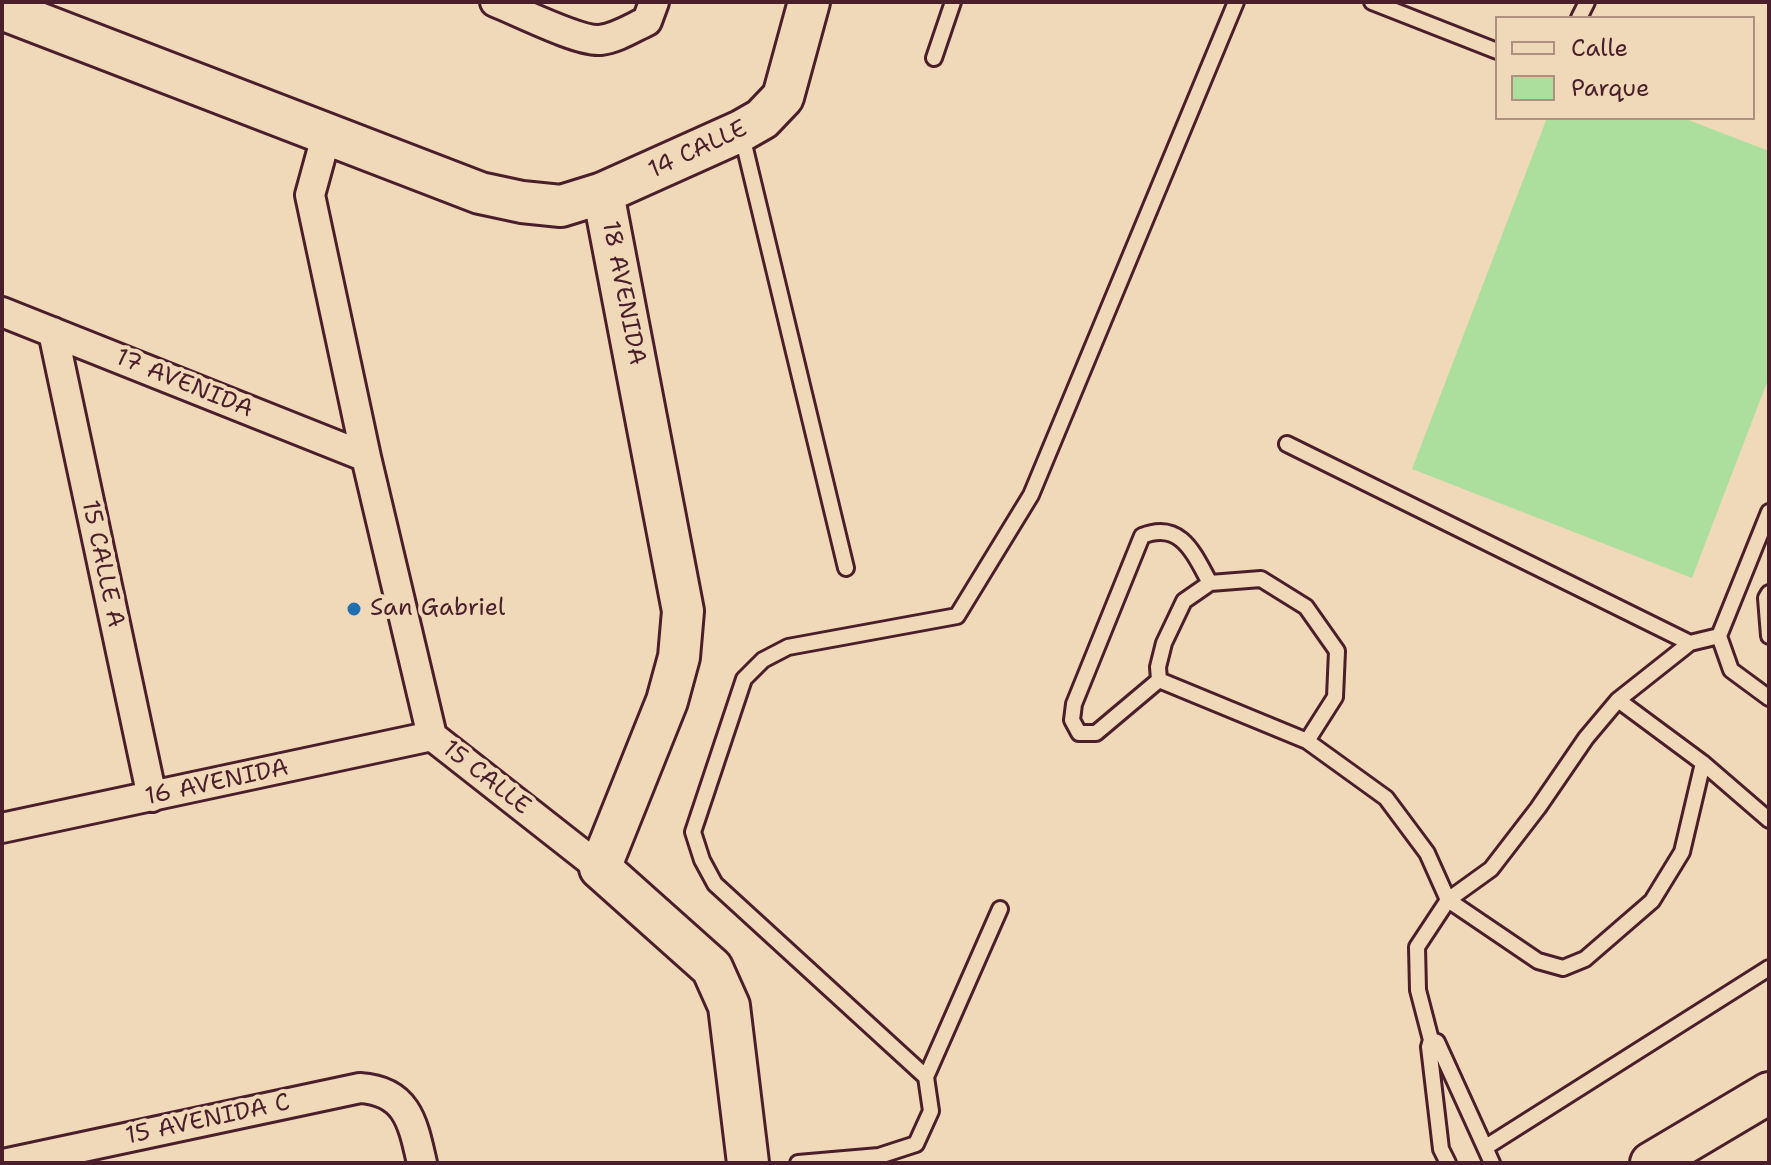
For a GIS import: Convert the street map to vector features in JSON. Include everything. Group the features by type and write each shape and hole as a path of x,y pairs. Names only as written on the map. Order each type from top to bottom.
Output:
{"street":[{"path":"495,2 581,37 597,40 614,37 647,21 654,2"},
{"name":"14 CALLE","path":"603,193 762,119 783,97 809,2"},
{"name":"18 AVENIDA","path":"2,9 480,193 561,206 603,193 683,611 679,657 667,701 600,868"},
{"name":"15 CALLE","path":"327,133 310,195 366,457 432,736 600,868 712,968 729,1006 748,1163"},
{"name":"17 AVENIDA","path":"2,312 366,457"},
{"name":"15 CALLE A","path":"53,332 152,797"},
{"name":"16 AVENIDA","path":"2,828 432,736"},
{"name":"15 AVENIDA C","path":"8,1163 360,1088 384,1092 404,1108 411,1118 422,1163"},
{"path":"1651,1163 1769,1093"}],"lane":[{"path":"934,58 953,2"},
{"path":"926,1077 715,884 702,860 693,832 744,679 763,660 788,647 957,616 1031,495 1236,2"},
{"path":"1372,2 1495,50"},
{"path":"741,131 846,568"},
{"path":"1287,444 1690,643"},
{"path":"1769,512 1719,636 1731,670 1769,698"},
{"path":"1159,680 1096,733 1079,733 1072,720 1074,704 1142,536 1156,530 1169,532 1190,547 1210,583"},
{"path":"1159,680 1158,667 1164,643 1184,601 1210,583 1261,579 1306,607 1337,651 1335,697 1307,741"},
{"path":"1769,593 1766,598 1769,636"},
{"path":"1448,1163 1441,1149 1429,1047 1431,1040 1418,990 1417,947 1448,900 1491,869 1586,738 1618,700 1690,643 1719,636"},
{"path":"1159,680 1307,741 1386,798 1427,853 1448,900 1538,961 1563,968 1585,959 1652,901 1682,852 1703,763"},
{"path":"1618,700 1703,763 1769,820"},
{"path":"798,1163 879,1156 916,1144 931,1111 926,1077 1000,909"},
{"path":"1486,1147 1769,968"},
{"path":"1431,1040 1437,1042 1492,1163"}],"green space":[{"path":"1546,120 1688,120 1769,151 1769,377 1692,578 1412,469"}],"place":[{"name":"San Gabriel","path":"354,609"}]}
